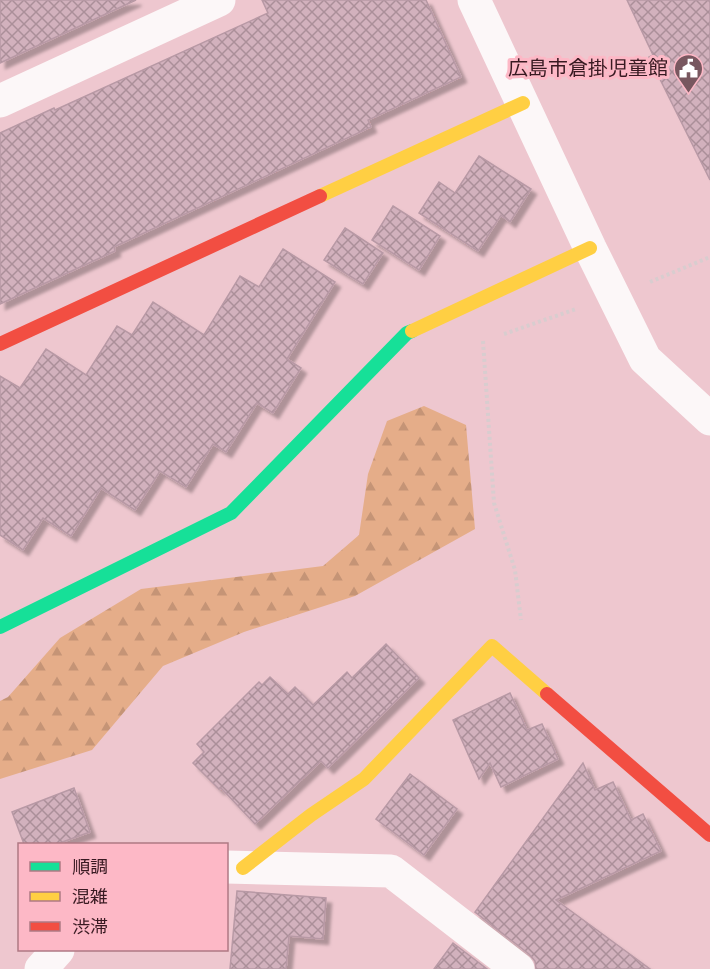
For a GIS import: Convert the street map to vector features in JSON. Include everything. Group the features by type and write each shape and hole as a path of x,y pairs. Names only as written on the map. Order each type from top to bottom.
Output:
{"street":[{"path":"0,101 219,0"},
{"path":"474,0 645,359 710,419"},
{"path":"0,344 523,103"},
{"path":"0,627 231,513 406,333 591,248"},
{"path":"235,868 364,778 492,646 710,836"},
{"path":"235,868 391,871 518,969"},
{"path":"41,969 57,951"}],"path":[{"path":"667,275 710,257"},
{"path":"521,625 515,570 494,503 482,341 583,306"}],"green space":[{"path":"424,406 466,425 475,529 355,596 244,632 163,666 92,750 0,779 0,701 8,697 60,638 141,589 323,566 359,535 368,474 387,421"}],"building":[{"path":"0,0 136,0 0,63"},
{"path":"262,0 426,0 461,77 368,120 371,127 114,247 115,251 0,304 0,133 268,13"},
{"path":"627,0 710,0 710,180 649,57 653,55"},
{"path":"479,156 531,189 510,222 501,215 478,251 419,213 439,182 455,193"},
{"path":"393,206 440,236 419,270 372,240"},
{"path":"345,228 383,253 363,284 324,260"},
{"path":"283,249 335,282 287,359 301,368 273,413 257,403 226,452 213,444 186,487 160,471 135,510 101,488 71,536 43,518 23,550 0,535 0,376 20,388 46,349 86,375 117,326 132,335 153,302 204,335 240,276 259,287"},
{"path":"386,644 419,678 328,768 321,761 255,824 221,788 219,789 193,763 204,752 197,744 259,682 262,685 270,677 288,694 295,687 313,705 347,672 352,678"},
{"path":"510,693 527,730 542,724 558,759 501,787 490,763 479,779 453,720"},
{"path":"583,763 595,790 613,782 631,820 643,814 661,851 556,900 650,969 536,969 535,961 529,954 475,912"},
{"path":"410,774 457,809 424,855 376,819"},
{"path":"74,788 90,832 60,843 24,843 12,812"},
{"path":"237,891 326,898 323,939 289,936 286,969 230,969"},
{"path":"453,943 487,969 434,969"}],"traffic: fast":[{"path":"0,627 231,513 407,333 412,331"}],"traffic: slow":[{"path":"320,196 523,103"},
{"path":"412,331 590,248"},
{"path":"243,868 311,815 364,779 492,646 547,694"}],"traffic: jam":[{"path":"0,344 320,196"},
{"path":"547,694 710,835"}],"place":[{"name":"広島市倉掛児童館","path":"689,94"}]}
